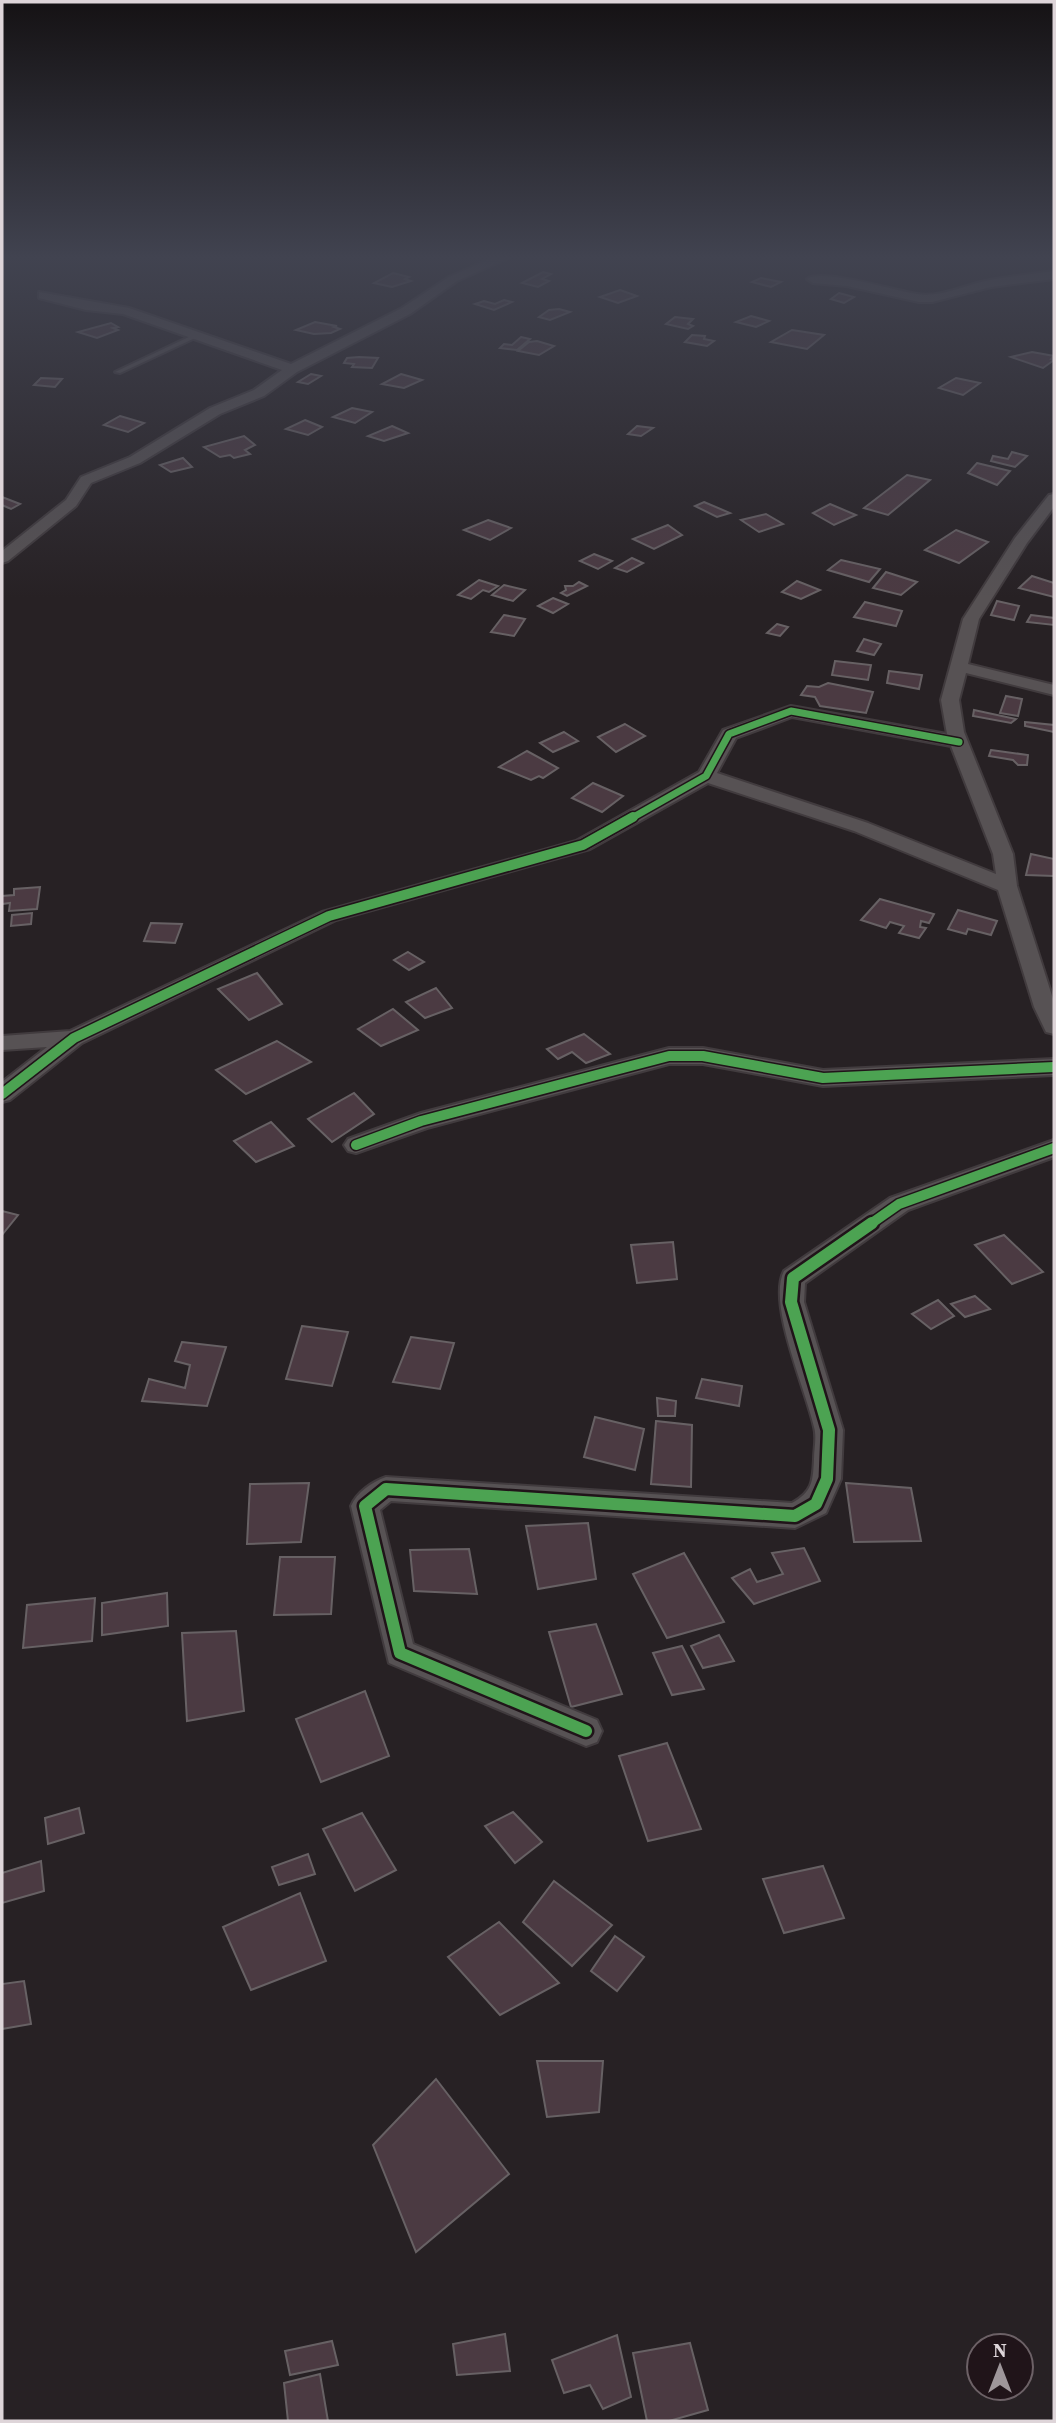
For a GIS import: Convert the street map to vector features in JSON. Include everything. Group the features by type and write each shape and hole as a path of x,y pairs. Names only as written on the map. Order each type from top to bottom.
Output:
{"street":[{"path":"2,558 71,503 86,480 135,460 215,411 258,393 288,372"},
{"path":"1054,498 1020,541 971,619 961,667 950,700 959,742 1003,854 1007,886 1045,1007 1054,1027"},
{"path":"961,667 1054,690"},
{"path":"2,1094 74,1038 330,916 583,845 706,776 730,734 791,711 959,742"},
{"path":"706,776 861,828 1007,886"},
{"path":"2,1043 74,1038"},
{"path":"356,1145 421,1121 669,1056 703,1056 823,1078 1054,1068"},
{"path":"586,1731 400,1653 365,1506 386,1489 794,1516 816,1504 827,1479 829,1430 791,1302 793,1278 899,1204 1054,1148"}],"building":[{"path":"311,374 321,376 308,384 298,382"},
{"path":"401,374 422,380 404,388 382,384"},
{"path":"41,378 62,379 55,387 34,385"},
{"path":"956,378 980,383 963,395 939,388"},
{"path":"352,408 372,412 355,423 333,417"},
{"path":"120,416 144,423 128,432 104,425"},
{"path":"305,420 322,427 308,435 286,429"},
{"path":"392,426 408,433 384,441 368,436"},
{"path":"637,426 653,428 641,436 628,434"},
{"path":"244,436 255,445 245,450 250,454 234,458 230,455 220,457 204,447"},
{"path":"1012,452 1027,456 1015,467 991,461 993,456 1008,459"},
{"path":"183,458 192,467 171,472 160,465"},
{"path":"977,463 1010,471 997,485 968,473"},
{"path":"907,475 930,480 888,515 864,508"},
{"path":"2,497 20,504 11,509 2,505"},
{"path":"704,502 730,513 717,517 695,506"},
{"path":"830,504 856,515 834,525 813,513"},
{"path":"766,514 783,524 759,532 741,520"},
{"path":"488,520 511,528 490,540 464,530"},
{"path":"668,525 682,535 654,549 633,539"},
{"path":"956,530 988,542 959,563 925,550"},
{"path":"594,554 612,561 598,569 580,561"},
{"path":"632,558 643,563 627,572 615,568"},
{"path":"841,560 880,569 869,582 828,570"},
{"path":"886,572 917,582 901,595 873,588"},
{"path":"1032,576 1054,583 1054,597 1019,588"},
{"path":"479,580 498,586 489,592 483,590 471,599 458,595"},
{"path":"797,581 820,590 801,599 782,592"},
{"path":"579,582 587,586 567,596 561,593 566,590 565,586 573,586"},
{"path":"504,585 525,590 513,601 492,595"},
{"path":"553,598 568,604 553,613 538,606"},
{"path":"997,601 1019,606 1014,620 991,615"},
{"path":"865,602 902,611 896,626 854,617"},
{"path":"504,615 525,619 514,636 491,632"},
{"path":"1031,615 1054,618 1054,625 1027,622"},
{"path":"777,624 788,627 780,636 767,633"},
{"path":"864,639 881,644 874,655 857,651"},
{"path":"835,661 871,665 868,680 832,675"},
{"path":"889,671 922,675 919,689 887,683"},
{"path":"828,683 873,692 866,713 820,706 815,697 801,695 807,686 819,687"},
{"path":"1006,696 1022,699 1018,716 1000,713"},
{"path":"974,710 1016,719 1011,723 973,716"},
{"path":"1025,722 1054,725 1054,732 1025,726"},
{"path":"625,724 645,736 616,752 598,737"},
{"path":"564,732 578,741 553,752 540,743"},
{"path":"991,750 1028,755 1027,765 989,756"},
{"path":"527,751 558,768 543,778 539,776 531,780 499,767"},
{"path":"593,783 623,796 602,812 572,798"},
{"path":"1031,854 1054,859 1054,876 1026,875"},
{"path":"40,887 37,909 9,911 10,903 2,904 2,896 14,895 14,889"},
{"path":"880,899 934,914 929,923 921,921 920,927 926,928 919,938 899,933 904,926 890,922 886,928 861,920"},
{"path":"958,910 997,921 991,935 968,929 966,934 948,929"},
{"path":"32,913 31,924 11,926 12,915"},
{"path":"151,923 182,924 175,943 144,941"},
{"path":"408,952 424,962 409,970 394,960"},
{"path":"257,973 282,1004 249,1020 218,989"},
{"path":"436,988 452,1008 425,1018 406,1002"},
{"path":"393,1009 418,1030 381,1046 358,1029"},
{"path":"584,1034 610,1054 586,1063 572,1052 558,1059 547,1049"},
{"path":"277,1041 311,1062 246,1094 216,1070"},
{"path":"354,1093 374,1114 332,1142 308,1119"},
{"path":"271,1122 294,1146 256,1162 234,1141"},
{"path":"2,1211 18,1215 2,1235"},
{"path":"1004,1235 1043,1272 1012,1284 975,1245"},
{"path":"673,1242 677,1279 637,1283 631,1245"},
{"path":"975,1296 990,1309 965,1317 951,1304"},
{"path":"938,1300 954,1316 931,1329 912,1314"},
{"path":"302,1326 348,1332 332,1386 286,1379"},
{"path":"411,1337 454,1343 440,1389 393,1382"},
{"path":"182,1342 226,1347 207,1406 142,1401 149,1379 185,1388 190,1365 175,1361"},
{"path":"702,1379 742,1386 739,1406 696,1398"},
{"path":"657,1398 676,1401 675,1416 658,1416"},
{"path":"595,1417 644,1429 635,1470 584,1457"},
{"path":"656,1421 692,1425 691,1487 651,1484"},
{"path":"309,1483 301,1542 247,1544 250,1484"},
{"path":"846,1483 911,1488 921,1541 854,1542"},
{"path":"588,1523 596,1579 538,1589 526,1526"},
{"path":"804,1548 820,1581 754,1604 732,1578 750,1569 757,1582 783,1574 772,1553"},
{"path":"469,1549 477,1594 414,1591 410,1550"},
{"path":"684,1553 724,1622 667,1638 633,1574"},
{"path":"280,1557 335,1557 331,1614 274,1615"},
{"path":"167,1593 168,1626 102,1635 102,1603"},
{"path":"95,1598 92,1641 23,1648 27,1605"},
{"path":"596,1624 622,1694 571,1707 549,1632"},
{"path":"236,1631 244,1711 187,1721 182,1633"},
{"path":"719,1635 734,1661 703,1668 691,1646"},
{"path":"682,1646 704,1689 672,1695 653,1653"},
{"path":"365,1691 389,1756 321,1782 296,1719"},
{"path":"667,1743 701,1829 648,1841 619,1756"},
{"path":"79,1808 84,1833 48,1844 45,1818"},
{"path":"513,1812 542,1842 515,1863 485,1826"},
{"path":"362,1813 396,1870 355,1891 323,1829"},
{"path":"308,1854 315,1874 279,1885 272,1867"},
{"path":"41,1861 44,1891 2,1903 2,1873"},
{"path":"823,1866 844,1918 784,1933 763,1879"},
{"path":"554,1881 612,1925 572,1966 523,1922"},
{"path":"300,1893 326,1961 251,1990 223,1927"},
{"path":"499,1922 559,1983 500,2015 448,1957"},
{"path":"615,1936 644,1957 617,1991 591,1971"},
{"path":"24,1981 31,2024 2,2029 2,1984"},
{"path":"537,2061 603,2061 599,2112 547,2117"},
{"path":"436,2079 509,2174 416,2252 373,2145"},
{"path":"505,2334 510,2371 457,2375 453,2344"},
{"path":"617,2335 631,2397 603,2409 590,2385 564,2393 552,2360"},
{"path":"332,2341 338,2365 290,2375 285,2351"},
{"path":"690,2343 708,2410 669,2421 647,2421 633,2353"},
{"path":"320,2374 328,2421 288,2421 284,2383"}],"cycle path":[{"path":"2,1094 74,1038 329,916 583,845 706,776 729,734 791,711 959,742"},
{"path":"356,1145 421,1121 669,1056 703,1056 823,1078 1054,1067"},
{"path":"586,1731 400,1653 365,1506 386,1489 795,1516 816,1504 827,1479 829,1430 791,1302 793,1278 899,1204 1054,1148"}]}
